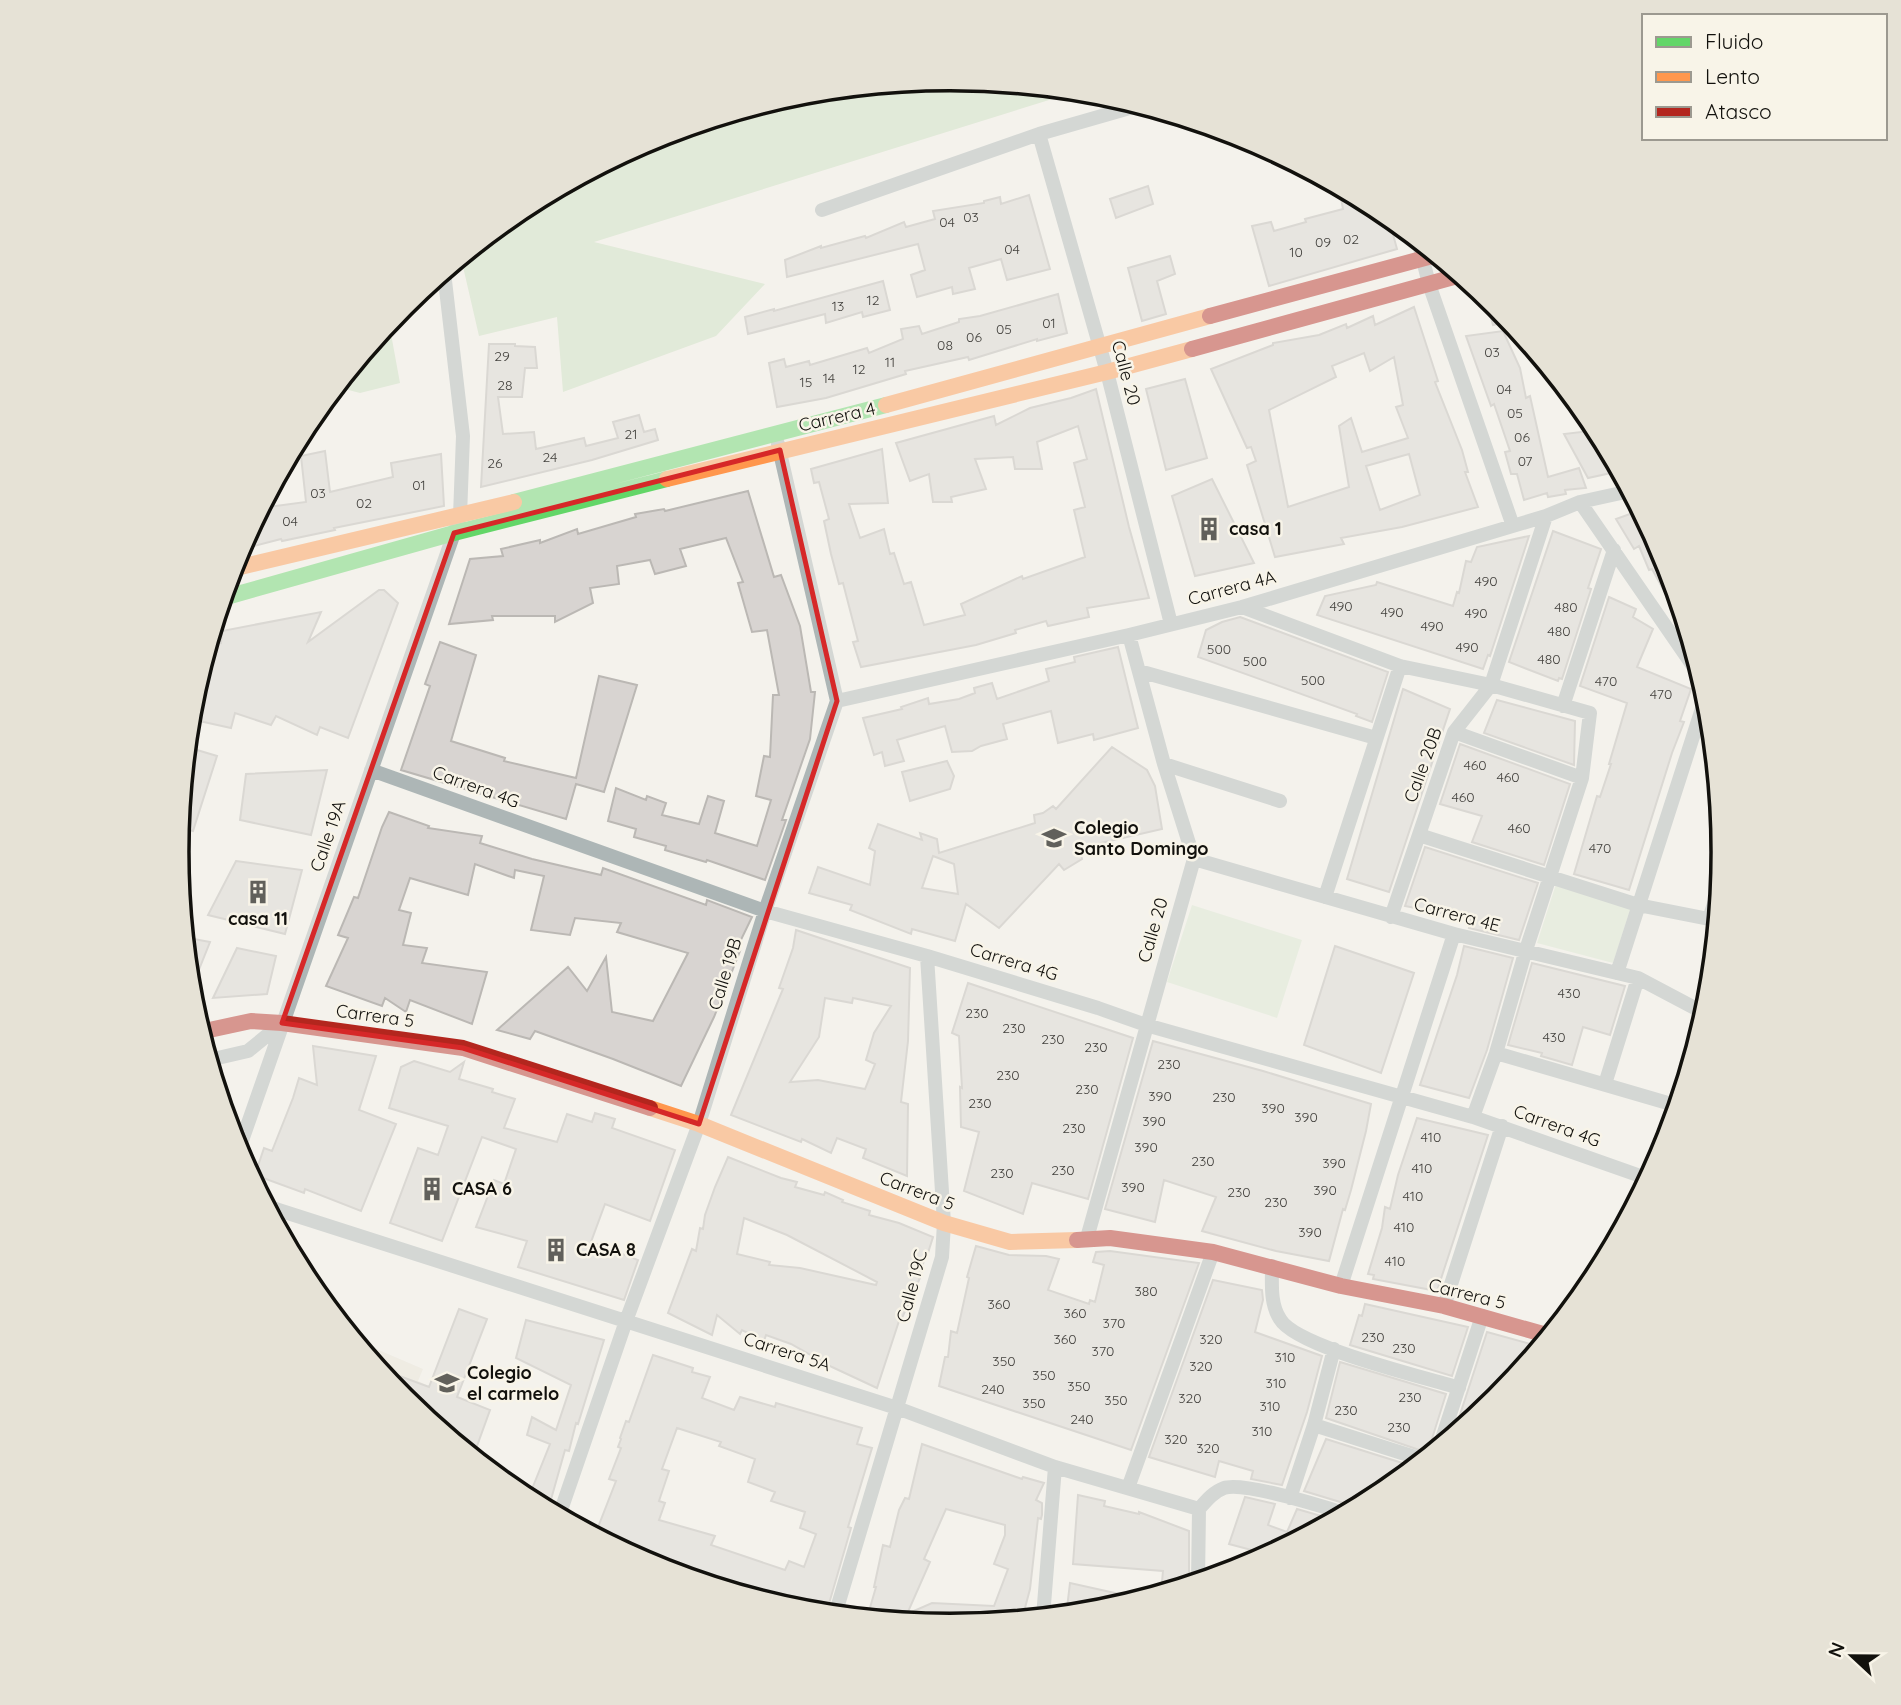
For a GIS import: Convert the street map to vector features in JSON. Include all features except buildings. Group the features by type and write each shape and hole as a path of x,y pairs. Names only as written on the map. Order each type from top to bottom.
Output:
{"main road":[{"name":"Carrera 4","path":"234,594 778,443 1099,347 1425,257"},
{"name":"Carrera 4","path":"245,566 778,443 1107,372 1451,278"},
{"name":"Carrera 5","path":"210,1030 251,1021 282,1023 463,1048 699,1124 944,1223 1010,1242 1040,1243 1110,1238 1213,1252 1341,1286 1444,1306 1482,1316 1538,1337"}],"street":[{"path":"822,210 1039,134 1120,111"},
{"name":"Calle 20","path":"1039,134 1107,372 1171,624"},
{"path":"1429,260 1430,284 1513,526"},
{"name":"Calle 19A","path":"243,1134 460,516 463,436 445,283"},
{"path":"778,443 837,701"},
{"name":"Carrera 4A","path":"837,701 1242,607 1546,516 1580,502 1621,493"},
{"path":"1580,502 1686,655"},
{"name":"Calle 20B","path":"1391,916 1454,732 1491,685 1546,516"},
{"path":"1563,706 1614,550"},
{"path":"1242,607 1400,666 1491,685 1590,713 1582,779 1525,953 1496,1054 1473,1117"},
{"path":"1129,635 1164,764 1194,859"},
{"path":"1325,897 1400,666"},
{"path":"1139,671 1377,738"},
{"name":"Calle 19B","path":"562,1507 626,1321 699,1124 765,911 837,701"},
{"path":"1617,973 1699,717"},
{"path":"1454,732 1582,779"},
{"path":"1164,764 1280,801"},
{"name":"Carrera 4G","path":"371,770 765,911 927,956 1146,1025 1401,1095 1502,1126 1639,1176"},
{"path":"1419,835 1638,905 1708,921"},
{"name":"Calle 20","path":"1087,1238 1194,859"},
{"name":"Carrera 4E","path":"1194,859 1454,934 1638,978 1695,1008"},
{"path":"1341,1286 1454,934"},
{"name":"Calle 19C","path":"838,1605 942,1257 944,1223 927,956"},
{"path":"1605,1084 1638,978"},
{"path":"217,1058 248,1051 282,1023"},
{"path":"1496,1054 1669,1104"},
{"path":"1444,1306 1502,1126"},
{"name":"Carrera 5A","path":"279,1210 897,1408 1055,1467 1199,1509"},
{"path":"1128,1488 1213,1252"},
{"path":"1272,1266 1273,1300 1280,1321 1302,1337 1460,1388"},
{"path":"1445,1432 1482,1316"},
{"path":"1290,1498 1314,1425 1334,1349"},
{"path":"1314,1425 1414,1457"},
{"path":"1044,1608 1055,1467"},
{"path":"1198,1573 1199,1509 1213,1494 1224,1488 1236,1486 1334,1510"}],"highlighted area":[{"path":"780,450 837,701 699,1124 463,1048 282,1023 454,533"}],"shaded area":[{"name":"Colegio el carmelo","path":"459,1309 487,1319 458,1396 490,1410 476,1448 412,1391 371,1347 423,1369 418,1381 429,1386"}],"green space":[{"path":"950,91 1054,99 594,242 765,284 716,336 563,392 557,317 479,336 463,268 527,219 570,193 659,149 753,117 851,98"},
{"path":"391,336 400,383 360,393 346,389"},
{"path":"1556,884 1631,907 1613,963 1537,943"},
{"path":"1192,905 1302,940 1277,1018 1167,982"}],"traffic: fast":[{"path":"514,502 886,405"},
{"path":"234,595 454,533 667,479"}],"traffic: slow":[{"path":"886,405 1210,316"},
{"path":"667,479 1192,349"},
{"path":"245,566 514,502"},
{"path":"650,1108 699,1124 944,1223 1010,1242 1077,1240"}],"traffic: jam":[{"path":"1210,316 1426,258"},
{"path":"1192,349 1450,278"},
{"path":"210,1030 251,1021 282,1023 463,1048 650,1108"},
{"path":"1077,1240 1110,1238 1213,1252 1341,1286 1444,1306 1541,1333"}],"place":[{"name":"casa 1","path":"1209,529"},
{"name":"Colegio Santo Domingo","path":"1054,838"},
{"name":"casa 11","path":"258,892"},
{"name":"CASA 6","path":"432,1189"},
{"name":"CASA 8","path":"556,1250"},
{"name":"Colegio el carmelo","path":"447,1383"}]}
